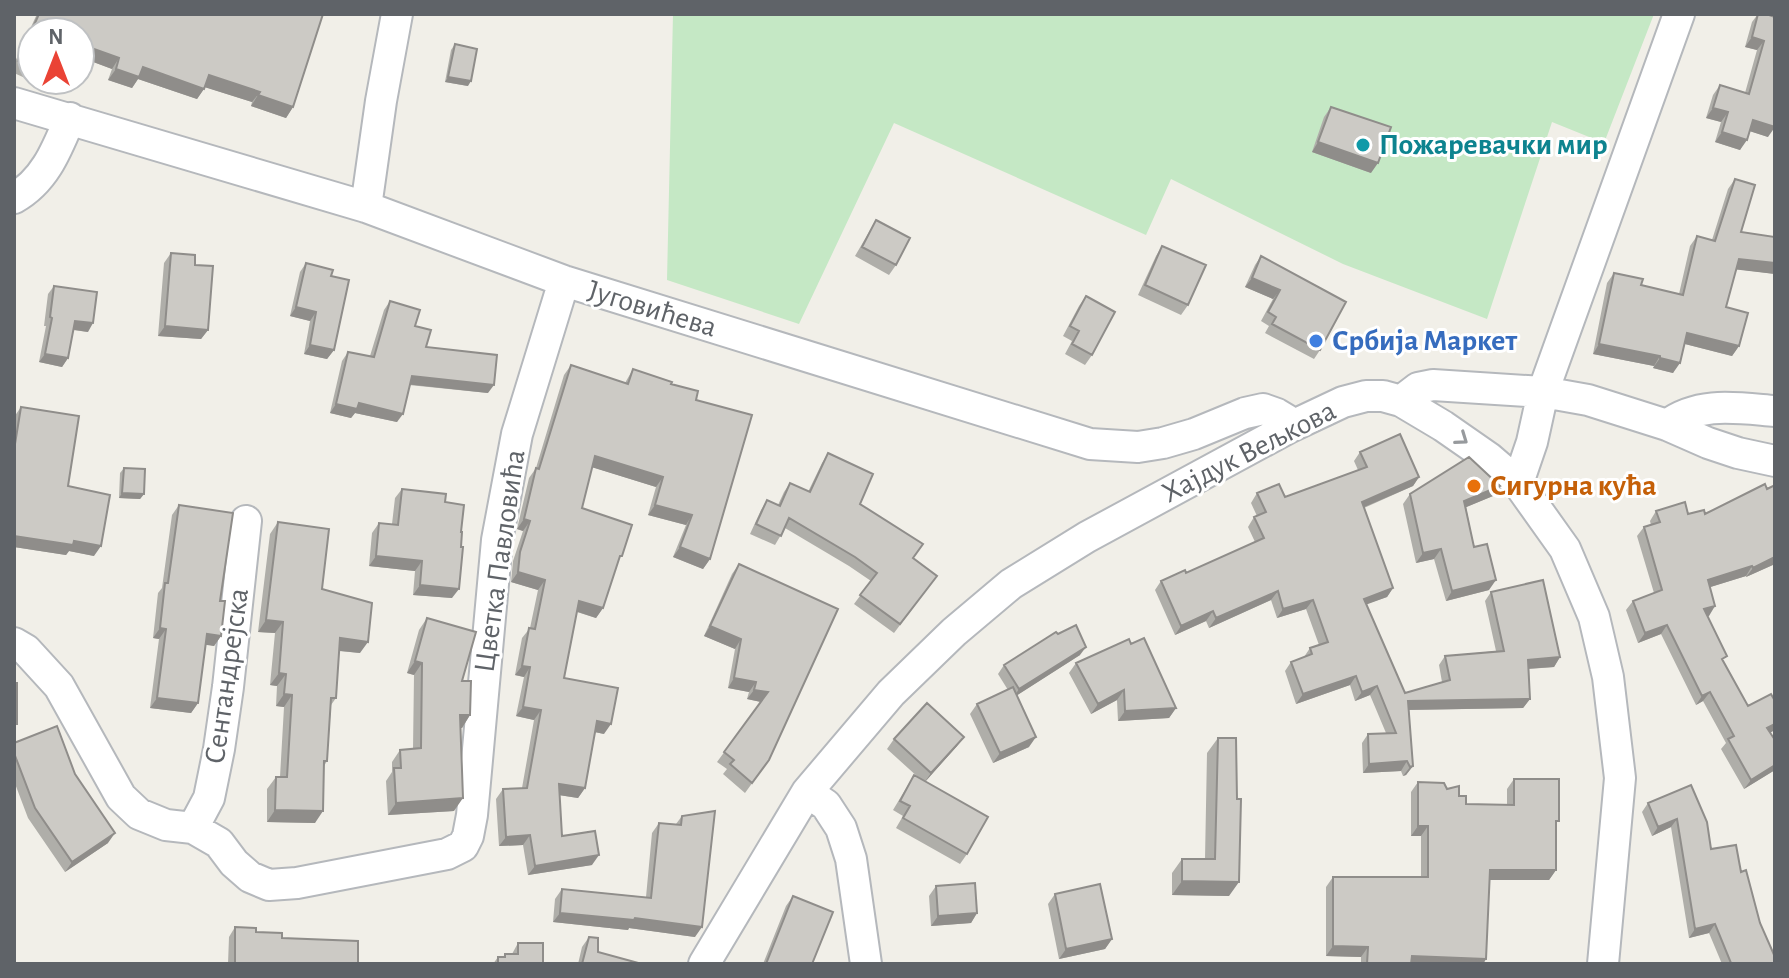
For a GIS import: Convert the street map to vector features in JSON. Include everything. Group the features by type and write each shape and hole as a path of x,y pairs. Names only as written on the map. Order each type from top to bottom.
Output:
{"street":[{"path":"366,207 397,14"},
{"path":"1518,483 1532,442 1543,392 1679,14"},
{"name":"Југовићева","path":"14,103 366,207 564,281 1090,444 1138,447 1163,443 1263,409 1287,420 1290,427"},
{"path":"14,198 34,183 52,160 70,118"},
{"name":"Цветка Павловића","path":"193,828 219,843 250,877 269,885 297,883 447,854 463,846 472,815 497,540 517,434 564,281"},
{"path":"1401,401 1418,388 1433,385 1543,392 1588,400 1667,425 1738,453 1775,461"},
{"name":"Хајдук Вељкова","path":"704,964 807,792 891,693 954,632 1011,584 1087,537 1290,427 1343,402 1366,396 1383,396 1401,401 1443,426 1518,483 1565,549 1594,617 1608,677 1620,778 1603,964"},
{"path":"1667,425 1679,416 1699,409 1726,407 1775,411"},
{"name":"Сентандрејска","path":"193,828 209,798 219,749 246,521"},
{"path":"14,643 26,650 59,686 121,797 139,814 166,825 193,828"},
{"path":"807,792 826,805 841,828 851,859 866,964"}],"green space":[{"path":"673,14 1654,14 1604,143 1552,122 1487,319 1343,264 1171,179 1146,235 894,123 799,324 667,280"}],"building":[{"path":"323,14 293,107 209,75 204,89 143,67 139,77 116,69 119,58 96,50 96,16 38,16"},
{"path":"1758,14 1775,17 1775,127 1753,120 1747,140 1722,132 1728,112 1713,108 1720,85 1749,94 1764,41 1752,37"},
{"path":"455,44 477,49 471,81 448,77"},
{"path":"1331,107 1391,127 1378,163 1318,142"},
{"path":"1735,179 1755,185 1741,232 1775,237 1775,263 1739,259 1726,307 1748,313 1739,346 1687,333 1680,363 1599,344 1614,273 1643,279 1641,285 1683,295 1697,236 1715,241"},
{"path":"876,220 910,238 896,265 862,247"},
{"path":"1162,246 1206,265 1188,305 1145,285"},
{"path":"171,253 195,255 195,265 213,266 208,330 165,326"},
{"path":"1261,256 1346,302 1320,350 1272,324 1276,317 1268,312 1280,290 1252,278"},
{"path":"306,263 333,270 331,276 349,280 334,350 310,345 316,312 296,307"},
{"path":"54,286 97,292 93,323 75,321 68,358 45,354"},
{"path":"1086,296 1115,312 1092,355 1072,344 1079,331 1070,326"},
{"path":"390,301 420,310 415,326 431,330 426,347 497,355 494,385 412,376 403,414 359,403 357,409 336,404 348,352 374,357"},
{"path":"571,365 628,384 633,369 698,391 696,400 752,415 710,559 680,547 692,515 655,505 663,477 595,456 582,508 632,525 603,608 579,601 564,678 618,688 611,724 597,721 585,788 559,784 562,836 595,831 599,855 535,866 530,835 506,837 503,789 527,788 541,710 523,707 530,667 522,666 529,628 535,629 545,580 518,572 520,552 530,521 524,519 536,468 539,469"},
{"path":"21,407 79,416 68,486 110,495 101,546 14,536 14,450"},
{"path":"1400,434 1419,477 1362,502 1393,588 1364,599 1405,693 1450,680 1445,656 1504,651 1491,592 1543,580 1560,657 1528,660 1530,699 1408,701 1413,766 1410,767 1407,761 1369,764 1368,734 1396,733 1377,686 1362,692 1356,676 1303,694 1291,662 1312,654 1310,648 1328,642 1313,600 1283,609 1278,591 1216,618 1213,611 1181,626 1161,581 1264,538 1254,517 1266,512 1257,493 1279,484 1285,497 1367,467 1360,452"},
{"path":"828,453 873,474 860,504 923,544 913,558 937,576 900,624 860,595 877,573 855,557 789,518 781,536 756,524 767,500 780,506 790,483 810,492"},
{"path":"1469,457 1500,486 1464,501 1474,547 1487,544 1496,580 1452,591 1441,549 1423,553 1410,494"},
{"path":"124,468 145,469 144,494 122,493"},
{"path":"1765,484 1767,489 1775,485 1775,557 1753,568 1708,580 1715,606 1704,609 1727,656 1722,659 1748,706 1771,694 1775,701 1775,724 1767,728 1775,740 1775,765 1751,780 1728,739 1734,736 1710,692 1702,696 1667,625 1645,633 1633,601 1662,590 1644,527 1660,522 1656,511 1685,502 1688,514 1704,510 1705,514"},
{"path":"402,489 446,494 445,502 464,505 459,589 420,585 422,561 376,556 379,523 398,525"},
{"path":"179,505 233,513 220,601 225,601 221,636 207,634 198,703 157,698 166,629 160,628 165,583 168,583"},
{"path":"278,522 329,529 322,589 372,603 368,642 340,638 336,698 331,698 327,761 324,761 323,811 275,810 276,777 287,777 292,695 284,694 286,674 279,673 283,622 266,620"},
{"path":"739,564 838,609 769,760 752,783 730,764 734,760 724,752 768,692 754,690 756,682 734,678 741,639 710,626"},
{"path":"427,618 476,632 462,681 471,681 470,715 460,715 463,798 396,803 394,768 401,768 400,750 421,748 422,663 415,661"},
{"path":"1076,625 1086,647 1019,689 1004,665 1056,632 1058,634"},
{"path":"1144,638 1176,708 1125,711 1124,690 1098,704 1076,663 1129,639 1131,644"},
{"path":"14,683 17,683 17,724 14,724"},
{"path":"1013,687 1036,737 1000,753 977,704"},
{"path":"927,703 964,737 931,773 894,739"},
{"path":"57,726 75,774 115,833 72,862 35,808 14,753 14,743"},
{"path":"1218,738 1236,738 1237,799 1241,799 1239,882 1182,881 1182,859 1215,859"},
{"path":"914,775 988,817 967,854 903,818 910,806 900,801"},
{"path":"1514,779 1559,779 1556,870 1490,870 1486,959 1412,956 1411,964 1367,964 1368,947 1333,946 1333,877 1428,877 1428,826 1418,826 1418,782 1444,783 1447,789 1459,786 1459,796 1466,796 1466,804 1514,805"},
{"path":"1691,785 1707,822 1711,849 1736,845 1741,872 1746,870 1775,964 1730,964 1715,924 1695,929 1677,819 1658,827 1648,803"},
{"path":"715,811 702,927 560,913 562,889 651,898 659,823 681,825 682,816"},
{"path":"975,883 977,913 938,916 936,886"},
{"path":"1100,884 1112,939 1066,949 1055,894"},
{"path":"793,896 833,912 812,964 766,964"},
{"path":"235,927 282,933 282,938 358,941 358,964 235,964"},
{"path":"589,937 598,938 598,952 642,964 582,964"},
{"path":"518,943 543,943 543,964 498,964 498,957 518,954"}],"place":[{"name":"Пожаревачки мир","path":"1363,145"},
{"name":"Србија Маркет","path":"1316,341"},
{"name":"Сигурна кућа","path":"1474,486"}]}
